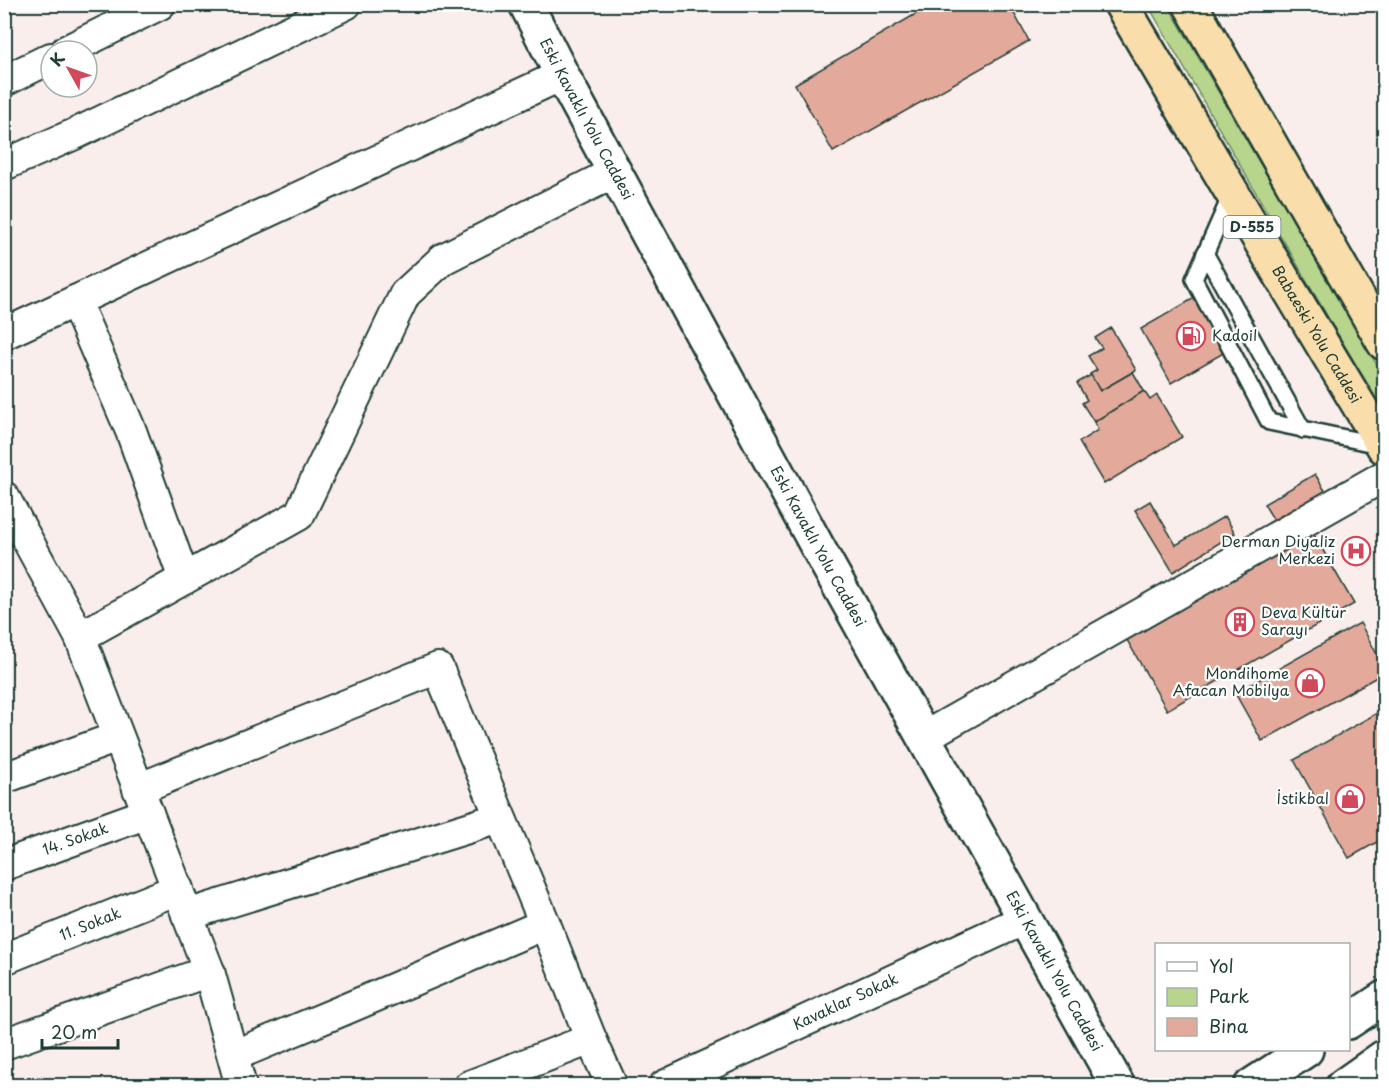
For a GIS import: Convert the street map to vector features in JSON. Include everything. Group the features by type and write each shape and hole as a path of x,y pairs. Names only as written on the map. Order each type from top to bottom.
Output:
{"highway":[{"name":"Babaeski Yolu Caddesi","path":"1121,4 1384,447"},
{"path":"1190,4 1384,343"}],"street":[{"path":"4,165 77,133 346,4"},
{"name":"Eski Kavaklı Yolu Caddesi","path":"526,4 562,75 817,546 1025,919 1113,1084"},
{"path":"87,39 143,8"},
{"path":"4,81 39,64"},
{"path":"4,334 562,75"},
{"path":"80,637 299,515 405,294 443,259 615,171"},
{"path":"75,301 131,431 184,579"},
{"path":"924,737 1384,476"},
{"path":"4,496 80,637 209,972 241,1086"},
{"name":"14. Sokak","path":"4,864 438,668 500,818"},
{"path":"4,778 118,737"},
{"path":"500,818 612,1086"},
{"name":"11. Sokak","path":"4,959 182,902 500,818"},
{"name":"Kavaklar Sokak","path":"664,1086 1025,919"},
{"path":"233,1056 545,924"},
{"path":"4,1044 209,972"},
{"path":"1350,1021 1384,998"},
{"path":"469,1086 591,1039"},
{"path":"1251,1086 1304,1051"},
{"path":"1343,1086 1384,1057"}],"lane":[{"path":"1232,193 1194,279 1269,422 1384,447"},
{"path":"1205,253 1303,430"}],"green space":[{"path":"1148,5 1168,5 1384,377 1384,414 1286,245"}],"building":[{"path":"933,4 1009,4 1029,41 833,152 795,84"},
{"path":"1196,297 1227,351 1171,383 1141,329"},
{"path":"1111,328 1136,370 1100,391 1090,374 1097,370 1088,356 1102,348 1095,338"},
{"path":"1133,372 1144,391 1094,422 1082,403 1087,400 1077,383 1091,375 1100,391"},
{"path":"1144,391 1150,400 1157,395 1182,437 1104,484 1079,442 1098,430 1094,422"},
{"path":"1315,474 1327,494 1276,524 1264,504"},
{"path":"1150,501 1176,545 1225,516 1235,533 1173,572 1135,510"},
{"name":"Deva Kültür Sarayı","path":"1313,533 1354,604 1167,710 1127,640"},
{"name":"Mondihome Afacan Mobilya","path":"1360,623 1384,667 1384,673 1262,741 1235,693"},
{"name":"İstikbal","path":"1377,713 1384,727 1384,838 1349,858 1294,760"}],"place":[{"name":"Kadoil","path":"1191,336"},
{"name":"Derman Diyaliz Merkezi","path":"1356,551"},
{"name":"Deva Kültür Sarayı","path":"1240,622"},
{"name":"Mondihome Afacan Mobilya","path":"1310,683"},
{"name":"İstikbal","path":"1350,799"}]}
